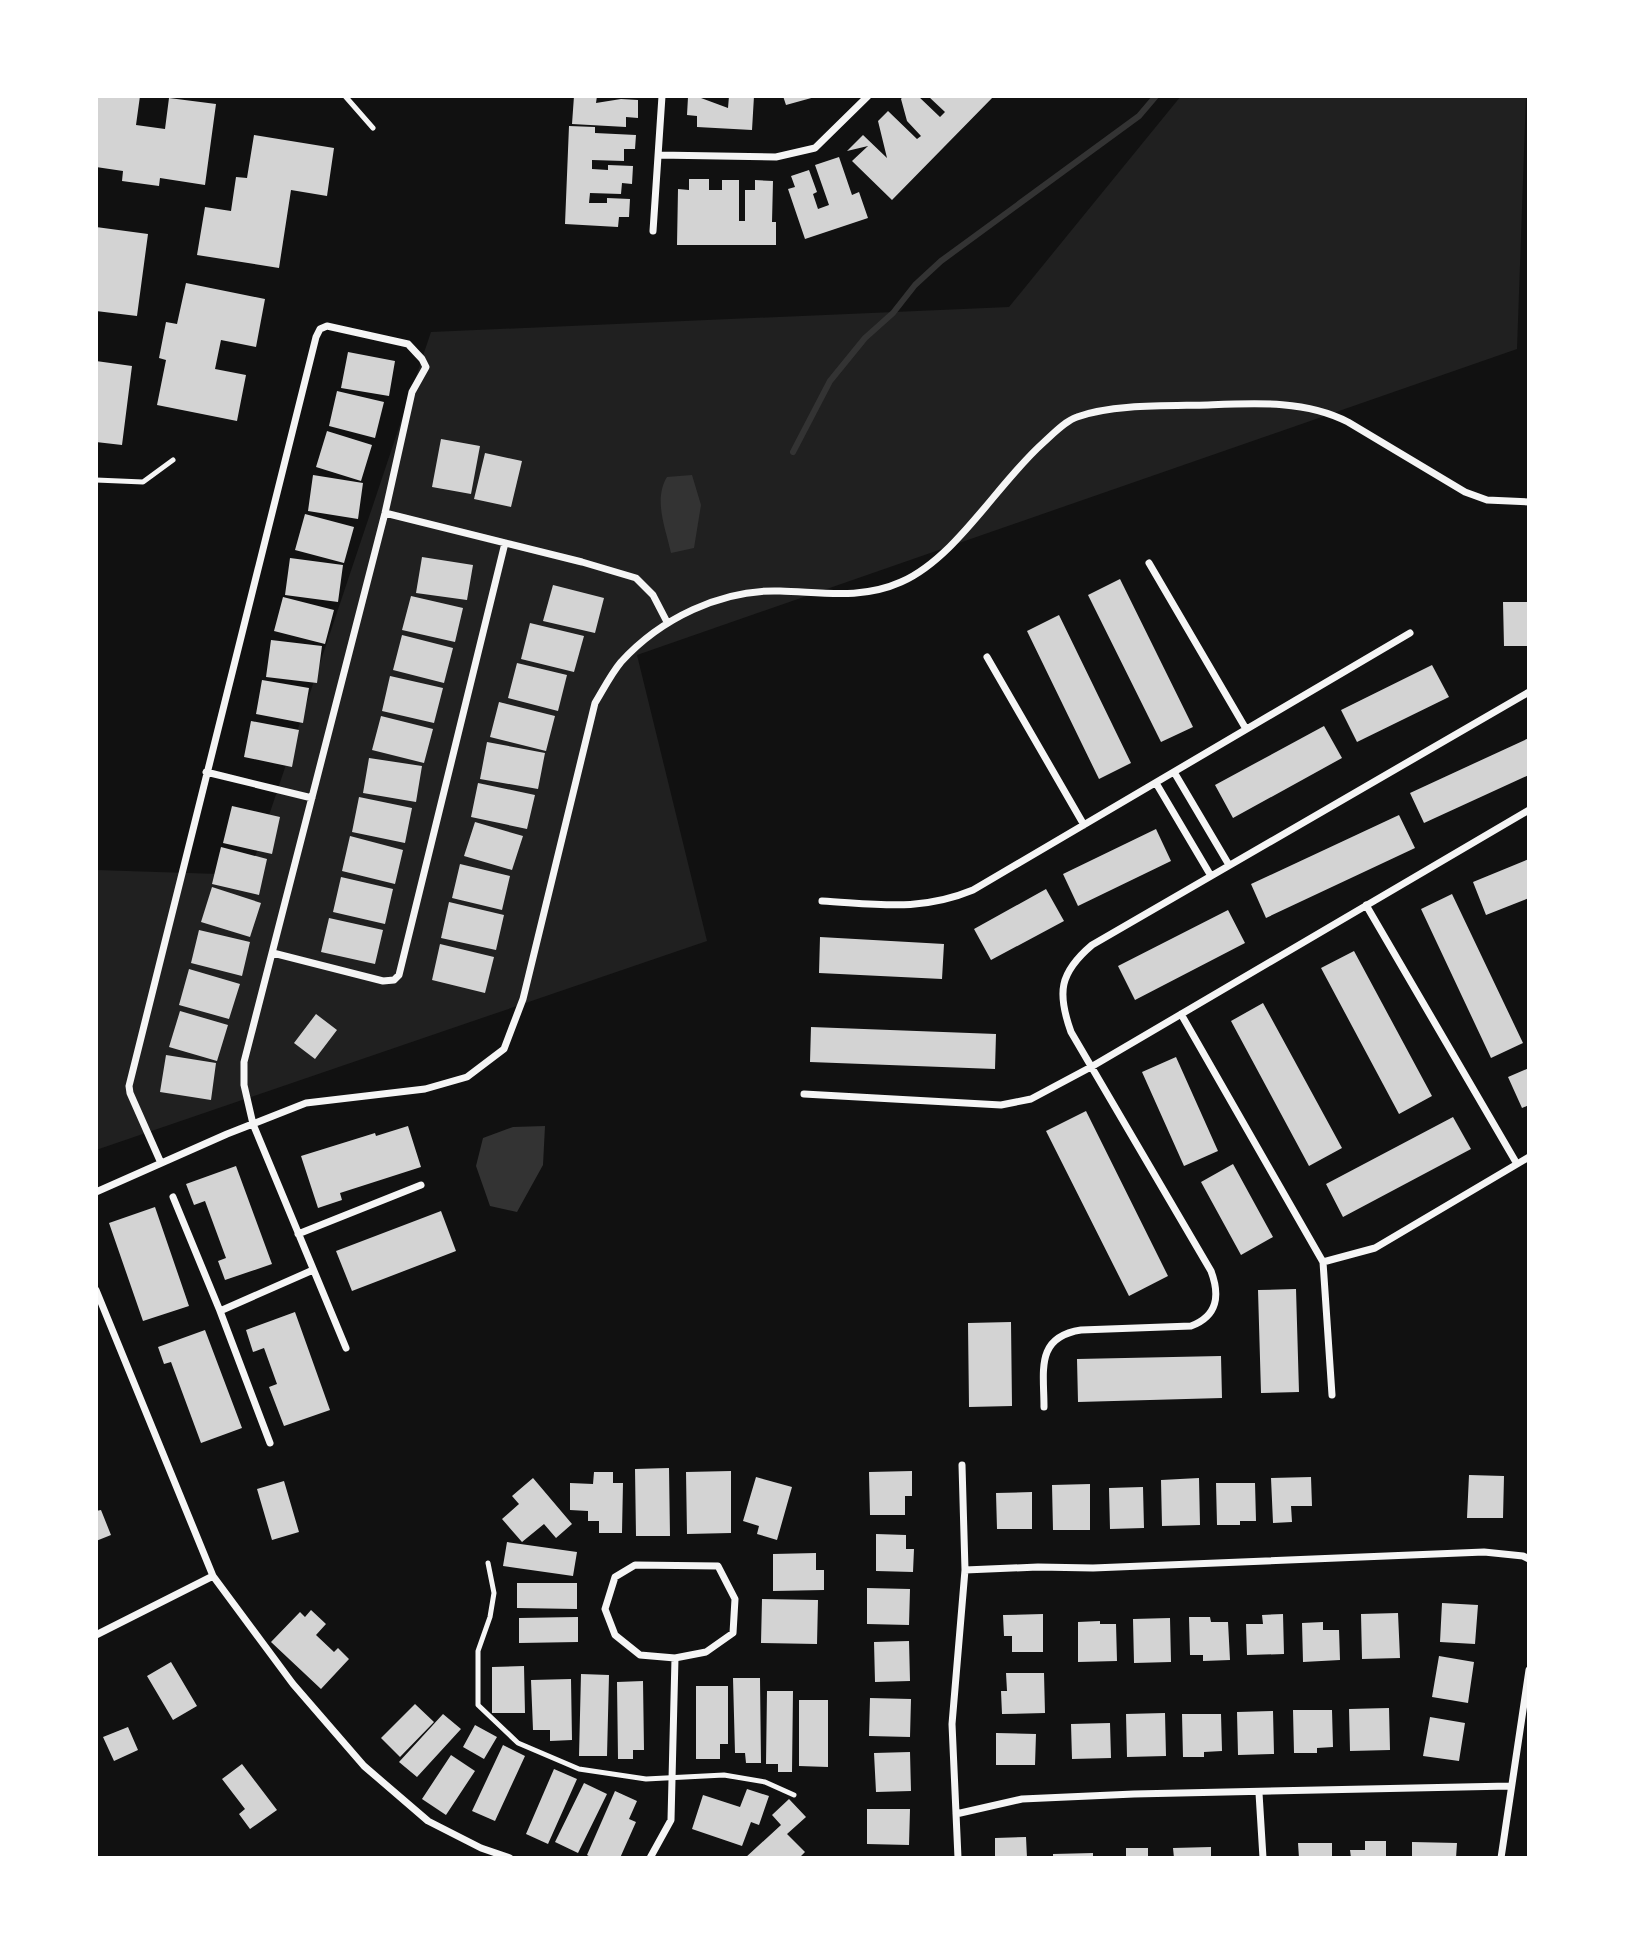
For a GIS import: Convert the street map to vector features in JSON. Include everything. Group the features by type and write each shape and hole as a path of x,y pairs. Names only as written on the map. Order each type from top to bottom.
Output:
{"street":[{"path":"653,231 662,96"},
{"path":"658,155 776,157 815,148 868,96"},
{"path":"161,1163 129,1086 316,337 320,329 327,326 408,344 426,367 412,392 385,513 244,1062 244,1085 253,1124 345,1348"},
{"path":"96,1192 306,1103 425,1089 467,1077 504,1049 523,999 596,703 620,663 667,622 700,606 757,592 822,595 858,593 901,582 935,562 1022,461 1074,418 1102,411 1226,404 1302,406 1335,415 1362,429 1465,492 1487,500 1529,502"},
{"path":"385,513 582,562 636,579 653,595 667,622"},
{"path":"272,953 383,981 399,975 505,543"},
{"path":"1149,563 1247,729"},
{"path":"822,901 917,906 951,900 973,890 1409,634"},
{"path":"987,657 1084,825"},
{"path":"1044,1407 1044,1357 1047,1348 1067,1332 1191,1326 1204,1322 1215,1301 1217,1286 1211,1271 1071,1032 1065,1014 1063,985 1075,959 1092,945 1529,692"},
{"path":"206,772 312,798"},
{"path":"1174,772 1230,865"},
{"path":"1156,783 1211,876"},
{"path":"804,1094 1001,1105 1031,1099 1091,1067 1529,810"},
{"path":"1366,905 1517,1164"},
{"path":"1181,1014 1323,1262 1332,1395"},
{"path":"1323,1262 1375,1248 1529,1157"},
{"path":"298,1234 421,1185"},
{"path":"173,1197 270,1443"},
{"path":"220,1311 313,1270"},
{"path":"96,1290 213,1576 293,1684 364,1766 428,1821 481,1848 510,1858"},
{"path":"958,1858 953,1724 965,1570 962,1465"},
{"path":"965,1570 1120,1567 1485,1552 1529,1559"},
{"path":"635,1564 718,1566 735,1599 733,1633 706,1652 675,1658 640,1655 615,1634 605,1609 615,1577 635,1564"},
{"path":"96,1635 213,1576"},
{"path":"650,1858 671,1819 675,1658"},
{"path":"1502,1858 1510,1786 1529,1670"},
{"path":"956,1814 1022,1799 1510,1786"},
{"path":"1259,1793 1263,1858"}],"lane":[{"path":"345,96 373,128"},
{"path":"96,480 143,482 173,460"},
{"path":"488,1563 494,1593 490,1617 478,1651 478,1704 518,1743 579,1769 646,1779 724,1775 765,1782 794,1795"}],"shaded area":[{"path":"1181,96 1526,96 1517,349 637,655 707,941 96,1150 96,870 249,875 431,332 1009,307"},
{"path":"692,475 701,505 694,548 671,553 662,515 663,486 667,477"},
{"path":"545,1126 543,1165 517,1212 490,1206 476,1166 483,1138 513,1127"}],"building":[{"path":"96,96 140,96 136,125 165,129 169,98 216,104 205,185 160,178 159,186 122,181 123,171 96,167"},
{"path":"574,96 597,96 596,103 621,99 638,100 638,118 626,117 626,127 572,124"},
{"path":"729,96 754,96 752,130 697,127 697,116 687,115 688,97 701,98 728,108"},
{"path":"783,96 815,96 815,97 786,105"},
{"path":"903,96 918,96 940,117 945,112 928,96 994,96 892,200 852,161 868,146 847,151 863,135 887,158 878,121 888,111 917,139 921,136 907,121 901,99"},
{"path":"569,126 595,127 595,133 636,135 635,149 624,149 624,161 592,160 592,169 608,170 608,165 633,166 632,184 622,183 621,194 590,193 589,203 607,203 607,198 630,199 629,217 619,217 618,227 565,224"},
{"path":"254,135 334,148 327,196 291,190 279,268 197,255 205,207 231,211 236,177 247,178"},
{"path":"839,157 852,195 859,192 868,218 805,239 788,189 795,187 791,176 809,170 817,192 813,194 818,209 829,205 815,165"},
{"path":"689,179 709,179 709,190 722,190 722,180 739,180 739,221 745,221 745,190 755,190 755,180 773,181 772,222 776,222 776,245 677,245 678,189 689,190"},
{"path":"96,227 148,234 137,316 96,311"},
{"path":"186,283 265,299 256,347 221,340 215,369 246,375 237,421 157,405 166,360 159,358 166,322 177,324"},
{"path":"348,352 395,361 389,396 341,388"},
{"path":"96,361 132,366 122,445 96,442"},
{"path":"337,391 384,402 375,438 329,426"},
{"path":"327,431 372,445 361,481 316,467"},
{"path":"441,439 480,446 471,494 432,487"},
{"path":"485,453 522,461 511,507 474,499"},
{"path":"313,475 363,483 358,519 308,511"},
{"path":"305,514 354,527 344,563 295,550"},
{"path":"422,557 473,565 467,600 416,593"},
{"path":"290,558 343,565 338,602 285,595"},
{"path":"1120,579 1193,727 1161,742 1088,595"},
{"path":"553,585 604,598 595,633 543,621"},
{"path":"411,596 463,608 455,642 402,630"},
{"path":"283,597 334,610 325,644 274,631"},
{"path":"1503,602 1529,602 1529,646 1504,646"},
{"path":"1059,615 1131,763 1099,779 1027,631"},
{"path":"530,623 584,636 574,672 521,659"},
{"path":"402,635 453,648 444,683 393,670"},
{"path":"271,640 322,646 317,683 266,677"},
{"path":"517,663 567,675 558,711 508,698"},
{"path":"1432,665 1449,697 1357,742 1341,710"},
{"path":"390,676 443,688 434,723 382,711"},
{"path":"262,680 309,688 303,723 256,714"},
{"path":"499,702 555,716 546,751 490,737"},
{"path":"381,716 433,729 424,763 372,750"},
{"path":"251,721 299,730 292,767 244,757"},
{"path":"1324,726 1342,758 1233,818 1215,785"},
{"path":"1529,738 1529,775 1424,823 1410,793"},
{"path":"487,742 545,753 538,789 480,779"},
{"path":"369,758 422,766 416,802 363,793"},
{"path":"478,783 535,795 527,829 471,817"},
{"path":"359,797 412,808 405,843 352,832"},
{"path":"232,806 280,817 272,854 223,843"},
{"path":"1399,815 1415,848 1266,918 1251,884"},
{"path":"475,822 523,836 512,870 464,856"},
{"path":"1156,829 1171,861 1078,906 1063,874"},
{"path":"350,836 403,850 395,884 342,871"},
{"path":"221,847 267,859 259,895 212,884"},
{"path":"1529,859 1529,898 1486,915 1473,882"},
{"path":"460,864 510,876 502,910 452,898"},
{"path":"341,877 393,889 385,924 333,912"},
{"path":"212,887 261,903 250,937 201,922"},
{"path":"1046,889 1064,921 991,960 974,929"},
{"path":"1452,894 1523,1043 1491,1058 1421,909"},
{"path":"449,902 504,915 496,950 441,938"},
{"path":"1228,910 1245,943 1135,1000 1118,966"},
{"path":"329,918 383,930 375,964 321,952"},
{"path":"199,930 250,942 242,976 191,963"},
{"path":"820,937 944,944 942,979 819,973"},
{"path":"440,944 494,957 485,993 432,980"},
{"path":"1354,951 1432,1096 1399,1114 1321,968"},
{"path":"189,969 240,984 229,1019 179,1005"},
{"path":"1263,1003 1342,1148 1309,1166 1231,1021"},
{"path":"180,1011 228,1025 217,1061 169,1047"},
{"path":"316,1014 337,1030 315,1059 294,1043"},
{"path":"811,1027 996,1034 995,1069 810,1062"},
{"path":"166,1055 216,1063 211,1100 160,1092"},
{"path":"1176,1057 1218,1151 1184,1166 1142,1072"},
{"path":"1529,1068 1529,1105 1522,1108 1508,1077"},
{"path":"1086,1111 1168,1276 1129,1296 1046,1131"},
{"path":"1453,1117 1471,1149 1343,1217 1326,1184"},
{"path":"408,1126 421,1167 340,1193 342,1200 318,1208 301,1156 375,1133 376,1136"},
{"path":"1233,1164 1273,1237 1241,1255 1201,1182"},
{"path":"236,1166 272,1264 225,1280 218,1261 226,1258 205,1201 194,1205 186,1184"},
{"path":"155,1207 189,1306 143,1321 109,1223"},
{"path":"441,1211 456,1251 352,1291 336,1251"},
{"path":"1296,1289 1299,1392 1261,1393 1258,1290"},
{"path":"295,1312 330,1410 284,1426 269,1387 277,1384 264,1348 253,1352 246,1330"},
{"path":"1011,1322 1012,1406 969,1407 968,1323"},
{"path":"205,1330 242,1428 201,1443 171,1362 164,1364 158,1347"},
{"path":"1221,1356 1222,1398 1078,1402 1077,1359"},
{"path":"669,1468 670,1536 636,1536 635,1469"},
{"path":"731,1471 731,1533 687,1534 686,1472"},
{"path":"912,1471 912,1496 905,1496 905,1515 870,1515 869,1472"},
{"path":"594,1472 613,1472 613,1483 623,1483 622,1533 599,1533 599,1521 588,1521 588,1511 570,1510 570,1483 593,1484"},
{"path":"1469,1475 1504,1476 1503,1518 1467,1518"},
{"path":"756,1477 792,1487 777,1540 757,1534 759,1526 743,1521"},
{"path":"1311,1477 1312,1506 1291,1506 1292,1522 1273,1523 1271,1478"},
{"path":"533,1478 572,1524 556,1538 544,1524 522,1542 502,1519 519,1504 512,1496"},
{"path":"1199,1478 1200,1525 1162,1526 1161,1480"},
{"path":"284,1481 299,1532 272,1540 257,1489"},
{"path":"1216,1483 1255,1483 1256,1521 1240,1521 1240,1525 1217,1525"},
{"path":"1090,1484 1090,1530 1053,1530 1052,1485"},
{"path":"1143,1487 1144,1528 1110,1529 1109,1488"},
{"path":"1032,1492 1032,1529 997,1529 996,1493"},
{"path":"101,1510 111,1535 96,1541 96,1511"},
{"path":"876,1534 906,1535 906,1549 914,1549 913,1572 876,1571"},
{"path":"507,1542 577,1552 573,1576 503,1566"},
{"path":"816,1553 816,1570 824,1570 824,1590 773,1591 773,1554"},
{"path":"517,1583 577,1583 577,1609 517,1608"},
{"path":"867,1588 910,1589 909,1625 867,1624"},
{"path":"762,1599 818,1600 817,1644 761,1643"},
{"path":"1442,1603 1478,1605 1475,1644 1440,1642"},
{"path":"311,1610 326,1624 316,1635 334,1652 338,1648 349,1659 321,1689 271,1642 300,1612 305,1617"},
{"path":"1398,1613 1400,1658 1362,1659 1361,1614"},
{"path":"1043,1614 1043,1652 1012,1652 1012,1636 1004,1636 1003,1615"},
{"path":"1283,1614 1284,1654 1247,1655 1246,1624 1263,1624 1262,1615"},
{"path":"578,1617 578,1642 519,1643 519,1618"},
{"path":"1189,1617 1210,1617 1211,1622 1228,1622 1230,1660 1203,1661 1203,1655 1190,1655"},
{"path":"1170,1618 1171,1662 1134,1663 1133,1619"},
{"path":"1100,1621 1100,1624 1116,1624 1117,1661 1078,1662 1078,1622"},
{"path":"1323,1622 1323,1630 1339,1630 1340,1660 1303,1662 1302,1623"},
{"path":"909,1641 910,1681 875,1682 874,1642"},
{"path":"1439,1656 1474,1662 1468,1703 1432,1697"},
{"path":"171,1662 197,1706 173,1720 147,1676"},
{"path":"524,1666 525,1713 492,1713 492,1667"},
{"path":"1006,1673 1044,1673 1045,1713 1002,1714 1001,1691 1007,1691"},
{"path":"581,1674 609,1675 607,1756 579,1756"},
{"path":"733,1678 760,1678 761,1763 746,1763 745,1753 735,1753"},
{"path":"571,1679 572,1740 550,1741 550,1730 533,1730 531,1680"},
{"path":"643,1681 644,1750 633,1750 633,1759 618,1759 617,1682"},
{"path":"696,1686 728,1686 728,1744 720,1744 720,1759 696,1759"},
{"path":"767,1691 793,1691 792,1772 778,1772 778,1764 766,1764"},
{"path":"870,1698 911,1699 910,1737 869,1736"},
{"path":"799,1700 828,1700 828,1767 799,1766"},
{"path":"415,1704 434,1722 400,1757 381,1738"},
{"path":"1389,1708 1390,1750 1350,1751 1349,1709"},
{"path":"1293,1710 1332,1710 1333,1747 1317,1748 1317,1753 1294,1753"},
{"path":"1273,1711 1274,1754 1238,1755 1237,1712"},
{"path":"1165,1713 1166,1756 1127,1757 1126,1714"},
{"path":"443,1714 461,1729 417,1777 399,1762"},
{"path":"1182,1714 1221,1714 1222,1751 1204,1752 1204,1757 1183,1757"},
{"path":"1430,1717 1465,1723 1459,1761 1423,1756"},
{"path":"1110,1723 1111,1758 1072,1759 1071,1724"},
{"path":"475,1725 497,1737 484,1759 463,1747"},
{"path":"128,1727 138,1750 114,1761 103,1737"},
{"path":"996,1733 1036,1734 1035,1765 996,1765"},
{"path":"503,1745 525,1756 495,1821 472,1811"},
{"path":"910,1752 911,1791 876,1792 874,1753"},
{"path":"451,1755 475,1771 446,1815 422,1799"},
{"path":"242,1764 277,1810 250,1829 239,1814 245,1809 222,1779"},
{"path":"554,1769 577,1779 548,1844 526,1834"},
{"path":"584,1783 607,1794 578,1853 555,1842"},
{"path":"747,1789 769,1796 759,1825 751,1822 742,1846 692,1829 703,1795 740,1807"},
{"path":"615,1791 637,1801 629,1819 636,1822 620,1858 592,1858 587,1855"},
{"path":"789,1799 806,1817 787,1834 805,1852 799,1858 745,1858 781,1825 772,1815"},
{"path":"867,1809 910,1809 909,1845 867,1844"},
{"path":"1026,1837 1027,1858 995,1858 995,1838"},
{"path":"1365,1841 1386,1841 1386,1858 1351,1858 1350,1850 1365,1850"},
{"path":"1412,1842 1457,1843 1456,1858 1412,1858"},
{"path":"1298,1843 1332,1843 1332,1858 1299,1858"},
{"path":"1211,1847 1211,1858 1174,1858 1173,1848"},
{"path":"1126,1848 1148,1848 1148,1858 1126,1858"},
{"path":"1093,1853 1093,1858 1053,1858 1053,1854"}],"waterway":[{"path":"793,452 830,381 865,338 893,313 915,285 941,261 1139,116 1156,96"}]}
